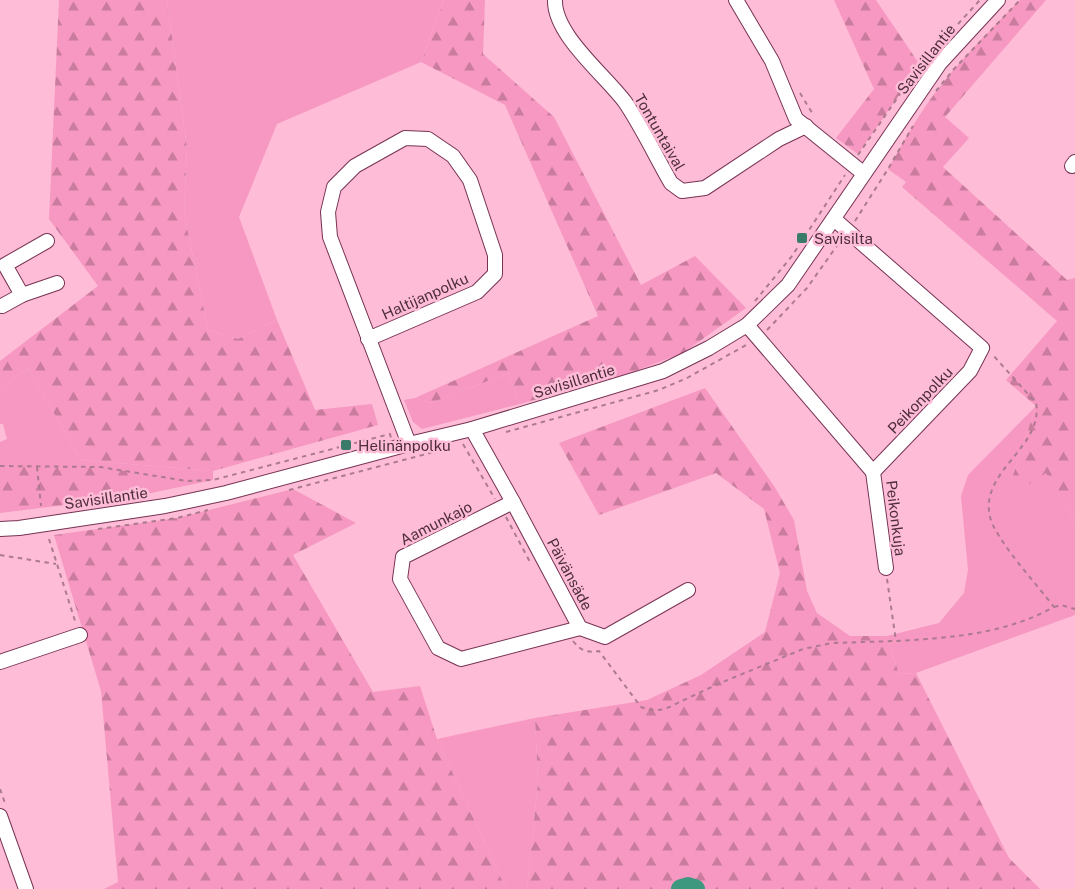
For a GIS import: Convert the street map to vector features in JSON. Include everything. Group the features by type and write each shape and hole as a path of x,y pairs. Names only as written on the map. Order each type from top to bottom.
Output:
{"street":[{"name":"Tontuntaival","path":"555,0 555,9 570,39 624,102 671,183 682,191 705,188 779,139 812,124"},
{"path":"736,0 772,61 796,119 812,124 858,164"},
{"name":"Savisillantie","path":"0,529 165,506 226,493 409,444 470,438 663,370 709,348 747,325 788,285 834,219 858,164 940,63 998,0"},
{"name":"Haltijanpolku","path":"368,339 477,292 495,274 495,255 470,180 453,156 428,138 405,138 355,166 334,187 328,212 330,237 368,339 409,444"},
{"path":"834,219 982,348"},
{"path":"22,295 2,262 47,241"},
{"path":"1,305 57,283"},
{"path":"747,325 873,472"},
{"name":"Peikonpolku","path":"873,472 970,372 982,348"},
{"name":"Päivänsäde","path":"470,438 513,502 580,628 605,637 688,590"},
{"name":"Peikonkuja","path":"873,472 886,568"},
{"name":"Aamunkajo","path":"513,502 403,557 400,579 438,648 461,659 580,628"},
{"path":"0,662 80,635"},
{"path":"0,816 26,889"}],"path":[{"path":"957,26 980,0"},
{"path":"934,95 954,69 1020,0"},
{"path":"754,300 792,256 858,164 920,65 935,50"},
{"path":"797,88 812,124"},
{"path":"503,434 658,390 687,378 759,338 807,288 848,232 914,124"},
{"path":"851,149 858,164"},
{"path":"982,348 991,352 1036,403 1038,411 1036,420 1019,452 998,476 991,491 990,518 997,532 1054,607"},
{"path":"0,466 100,467 188,481 213,480 390,434"},
{"path":"398,461 441,450"},
{"path":"37,467 41,506"},
{"path":"49,539 80,635"},
{"path":"0,555 57,564"},
{"path":"886,568 896,641"},
{"path":"599,651 641,707 657,710 665,709 718,684 804,649 832,643 948,638 988,631 1035,617 1061,605 1075,609"}],"green space":[{"path":"59,0 167,0 187,148 184,213 208,330 238,339 277,320 315,410 372,404 378,425 213,471 81,460 28,368 0,388 0,361 98,286 49,219"},
{"path":"167,0 444,0 421,62 277,124 239,217 277,320 238,339 208,330 184,213 187,148"},
{"path":"444,0 485,0 483,54 554,117 641,285 695,256 746,308 683,353 627,374 520,404 508,373 431,403 415,398 598,316 505,105 421,62"},
{"path":"834,0 876,0 920,65 858,154 836,138 874,89"},
{"path":"1020,0 1046,0 945,117 969,138 943,167 1067,280 1075,278 1075,522 1046,473 1023,488 1013,475 1036,406 1006,380 1057,321 902,187 906,182 888,169 935,93 965,57"},
{"path":"28,368 81,460 213,471 213,480 137,496 137,473 0,466 0,442 7,439 3,424 0,424 0,388"},
{"path":"508,373 520,404 422,429 413,422 404,400 415,398 431,403"},
{"path":"705,388 774,486 794,520 807,591 817,613 850,636 887,636 899,674 916,673 1009,858 1040,889 691,889 688,887 681,889 527,889 538,782 535,718 647,700 701,675 765,632 780,573 764,509 716,473 599,515 559,443"},
{"path":"1036,406 1013,475 1046,472 1075,522 1075,615 916,673 899,674 887,636 939,623 964,593 968,570 961,496 968,475"},
{"path":"0,466 100,467 137,473 137,496 0,513"},
{"path":"293,489 356,523 293,555 373,692 420,686 437,739 506,889 104,889 118,882 101,691 54,535 177,518"},
{"path":"535,718 538,782 527,889 506,889 437,739"}],"waterway":[{"path":"681,889 688,887 695,889"}],"place":[{"name":"Savisilta","path":"802,238"},
{"name":"Helinänpolku","path":"346,445"}]}
